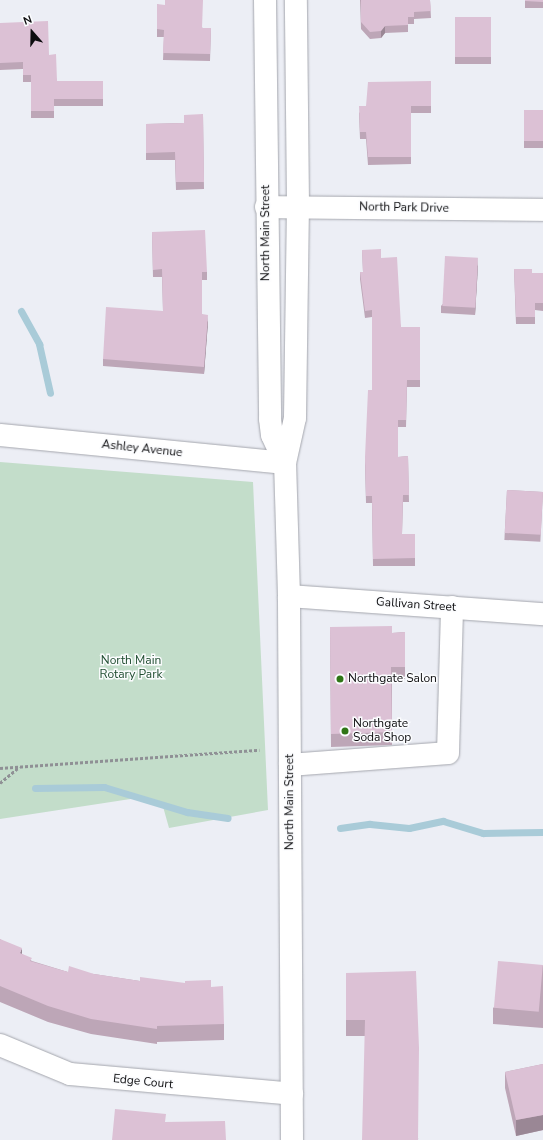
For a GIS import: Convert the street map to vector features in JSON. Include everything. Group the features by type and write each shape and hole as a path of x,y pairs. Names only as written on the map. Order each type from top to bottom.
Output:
{"street":[{"name":"North Main Street","path":"264,0 270,419 272,435 285,463"},
{"name":"North Main Street","path":"292,1140 289,596 285,463 296,418 298,206 296,0"},
{"name":"North Park Drive","path":"266,207 298,206 543,210"},
{"name":"Ashley Avenue","path":"0,435 285,463"},
{"name":"Gallivan Street","path":"289,596 543,614"},
{"path":"290,765 448,753 452,607"},
{"name":"Edge Court","path":"0,1045 70,1074 292,1094"}],"path":[{"path":"0,768 259,750"},
{"path":"0,783 19,767"}],"green space":[{"name":"North Main Rotary Park","path":"0,462 253,482 268,810 169,828 162,803 137,798 0,819"}],"building":[{"path":"165,0 203,0 202,28 211,28 210,54 163,53 164,30 157,29 157,4 165,5"},
{"path":"361,0 430,0 431,11 414,12 414,17 408,17 408,25 385,26 381,31 370,32 361,22"},
{"path":"543,0 543,2 525,1"},
{"path":"455,17 491,17 491,57 455,57"},
{"path":"48,21 49,55 56,54 57,81 103,81 103,99 54,99 54,111 31,111 31,75 23,75 23,62 0,63 0,23"},
{"path":"431,81 431,106 411,106 411,157 368,157 366,132 360,132 359,106 366,106 368,82"},
{"path":"524,110 543,110 543,141 524,141"},
{"path":"203,114 204,182 176,182 175,152 146,153 146,124 184,123 184,115"},
{"path":"205,230 207,272 202,272 202,314 208,315 204,367 103,359 106,307 163,311 162,269 153,270 152,232"},
{"path":"381,249 381,258 397,257 401,327 420,327 420,380 407,380 406,420 398,420 398,457 408,456 409,495 403,495 402,534 415,534 415,558 373,559 372,496 366,496 365,457 368,390 372,390 372,310 365,311 360,272 363,272 362,250"},
{"path":"445,256 478,258 475,308 442,306"},
{"path":"514,269 532,269 532,273 543,273 543,303 535,303 535,317 516,317"},
{"path":"507,490 543,492 541,535 505,533"},
{"path":"392,626 392,633 405,632 405,667 391,667 392,732 331,734 330,627"},
{"path":"0,939 22,948 20,953 32,958 30,961 68,972 69,966 94,974 140,981 140,977 185,983 185,981 211,980 211,987 223,986 224,1024 157,1026 157,1029 91,1019 48,1006 0,986"},
{"path":"498,961 543,965 539,1012 494,1008"},
{"path":"416,971 419,1048 418,1140 362,1140 365,1020 346,1020 346,973"},
{"path":"543,1064 543,1115 516,1120 505,1072"},
{"path":"115,1109 166,1114 165,1122 225,1121 226,1140 112,1140"}],"waterway":[{"path":"21,311 39,344 50,393"},
{"path":"35,788 104,787 187,812 228,818"},
{"path":"340,828 370,824 409,828 443,821 483,833 543,832"}],"place":[{"name":"Northgate Salon","path":"340,679"},
{"name":"Northgate Soda Shop","path":"345,731"}]}
